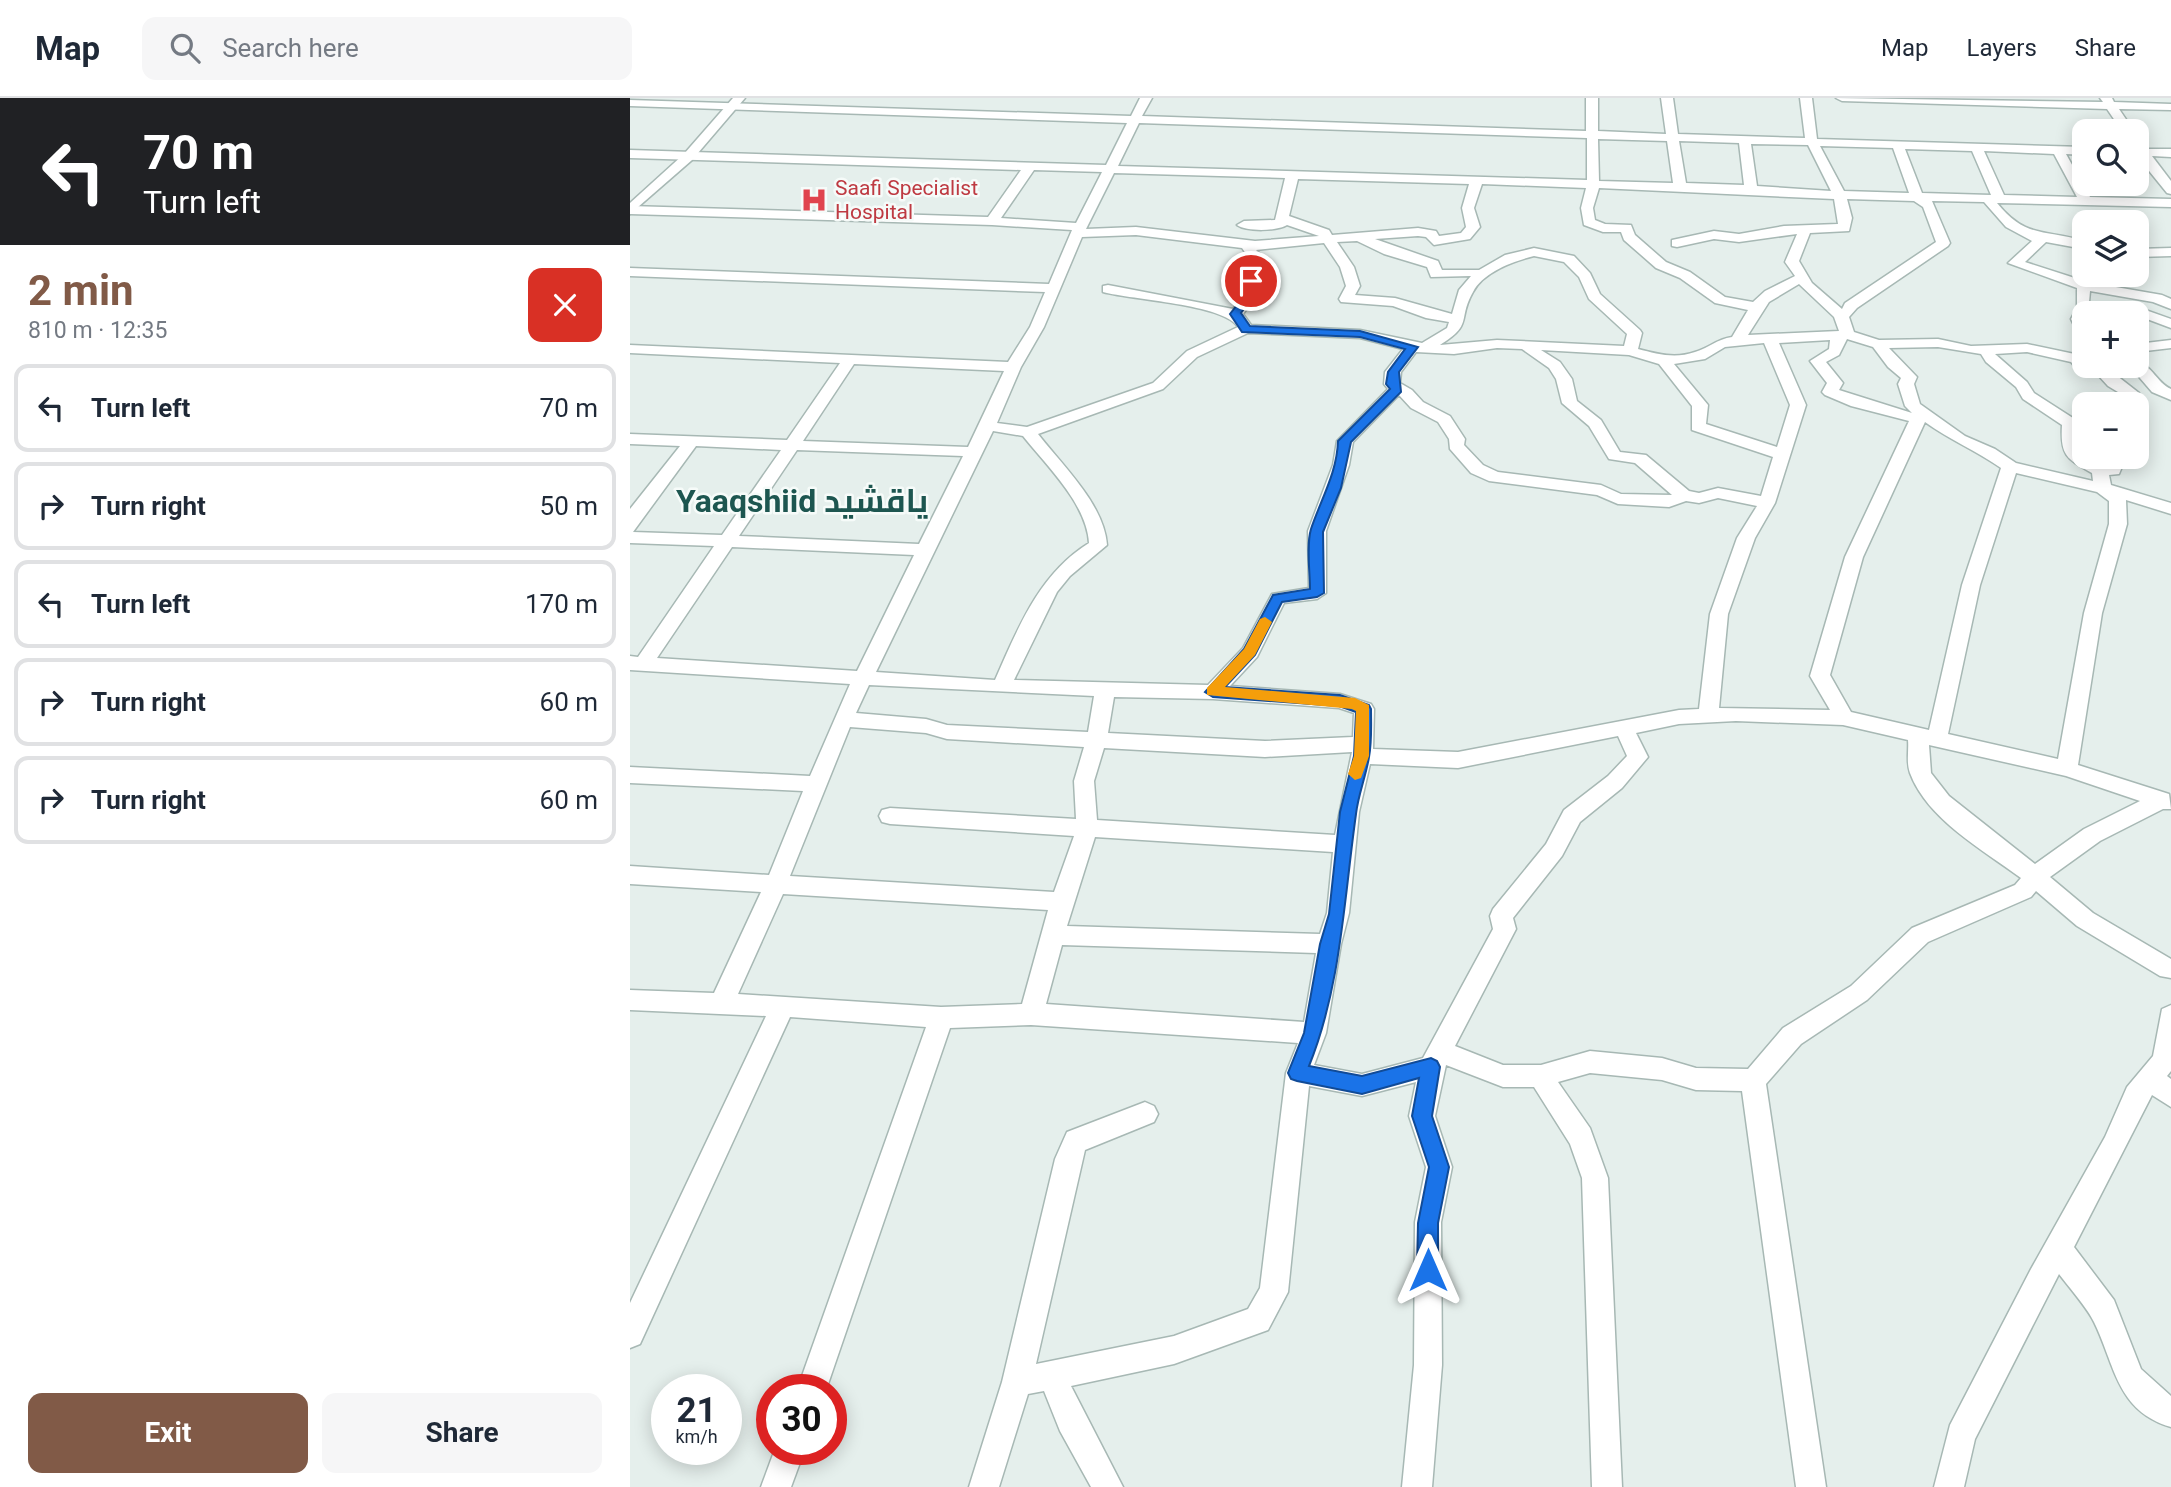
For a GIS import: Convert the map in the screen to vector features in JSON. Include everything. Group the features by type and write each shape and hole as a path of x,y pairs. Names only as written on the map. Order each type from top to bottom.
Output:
{"street":[{"path":"988,116 1003,98"},
{"path":"721,1004 776,884 843,719 988,426 1013,368 1037,327 1079,230 1146,98"},
{"path":"1592,98 1593,186 1587,216 1594,227 1626,228 1629,237 1661,265 1685,275 1720,300 1755,307"},
{"path":"1667,98 1679,188"},
{"path":"1677,243 1714,235 1739,238 1784,230 1804,232 1844,228 1845,219 1838,195 1811,140 1806,98"},
{"path":"1842,98 2108,101 2171,107"},
{"path":"2108,101 2120,119"},
{"path":"630,103 735,103 988,116 1811,140 2072,151"},
{"path":"630,210 688,157 735,103"},
{"path":"1744,138 1751,189"},
{"path":"1841,315 1885,279 1912,265 1942,243 1929,205 1916,197 1897,143"},
{"path":"1976,146 1996,212 2025,235 2041,240"},
{"path":"2058,150 2086,202"},
{"path":"2149,151 2171,153"},
{"path":"630,154 1751,189 1838,195 2171,203"},
{"path":"2149,163 2171,190"},
{"path":"992,221 1029,168"},
{"path":"1244,226 1281,224 1292,176"},
{"path":"630,210 992,221 1079,230 1136,231 1255,245 1360,237 1382,232 1432,234 1434,241 1465,236 1473,227 1468,208 1476,182"},
{"path":"1284,219 1324,233 1350,274 1353,286 1346,299 1395,302 1431,315 1459,319"},
{"path":"1708,715 1719,614 1732,584 1746,538 1767,503 1798,405 1830,392 1835,383 1817,361 1835,352 1839,346 1843,336 1841,315 1801,278 1792,259 1804,232"},
{"path":"1360,237 1389,250 1433,264 1436,274 1471,272 1480,275"},
{"path":"2072,242 2043,237 2015,263 2034,278 2072,284"},
{"path":"1236,314 1252,292 1246,266 1258,258 1248,248 1255,245"},
{"path":"1630,351 1635,333 1594,296 1585,276 1569,259 1541,252 1525,253 1480,275 1466,290 1459,319 1452,332 1419,347 1394,372 1392,384 1407,393 1414,403 1444,419 1457,439 1456,446 1460,453 1477,469 1495,477 1601,490 1618,499 1668,502 1684,496 1699,498 1718,493 1767,503"},
{"path":"2149,253 2171,252"},
{"path":"630,272 1054,288"},
{"path":"1738,340 1746,323 1750,322 1755,307 1772,291 1801,278"},
{"path":"2091,287 2157,298 2171,305"},
{"path":"1108,289 1236,314 1244,321 1246,329"},
{"path":"2149,316 2171,324"},
{"path":"988,426 1028,432 1158,386 1192,354 1246,329 1360,334 1419,347 1454,350 1497,344 1630,351 1666,361 1700,356 1721,344 1738,340 1843,336 1878,344 1938,343 1971,351 2027,348 2072,358"},
{"path":"1770,340 1780,359 1785,386 1798,405"},
{"path":"1878,344 1893,364 1909,377 1906,384 1913,406 1923,418"},
{"path":"2149,347 2171,344"},
{"path":"1523,347 1555,365 1564,379 1570,403 1595,423 1610,452 1615,456 1640,458 1684,496"},
{"path":"630,349 1013,368"},
{"path":"1986,350 1991,359 2022,385 2028,396 2070,423 2069,443 2074,456 2102,480 2117,499 2118,524 2093,612 2067,769"},
{"path":"637,663 849,361"},
{"path":"1666,361 1667,367 1700,405 1698,426 1781,454"},
{"path":"2108,378 2130,392"},
{"path":"2148,378 2157,389 2171,395"},
{"path":"1213,692 1250,652 1278,598 1317,593 1317,532 1335,488 1344,456 1345,441 1397,389"},
{"path":"1830,392 1857,403 1923,418 1959,439 1989,452 2010,467 2102,480 2171,508"},
{"path":"1843,718 1835,697 1821,676 1825,652 1854,557 1923,418"},
{"path":"1001,687 1035,608 1079,555 1098,545 1100,537 1087,511 1049,454 1028,432"},
{"path":"630,439 973,452"},
{"path":"630,527 639,509 692,440"},
{"path":"2010,467 1970,585 1927,736 1919,740 1917,763 1922,777 1960,818 2035,876 2060,900 2170,972"},
{"path":"2102,480 2113,469"},
{"path":"630,537 927,550"},
{"path":"637,663 1001,687 1213,692 1355,704 1364,709 1362,750 1354,779 1338,914 1329,944 1314,1033 1297,1073 1274,1292 1258,1320 1174,1350 1017,1382"},
{"path":"1031,1014 1062,902 1087,830 1084,780 1097,738 1105,690"},
{"path":"843,719 926,726 947,732 1265,749 1362,750 1458,760 1708,715 1843,718 2067,769 2166,802"},
{"path":"1417,1487 1428,1365 1428,1223 1439,1167 1422,1116 1435,1059 1505,929 1501,916 1554,850 1572,816 1615,782 1638,757 1624,728"},
{"path":"630,775 816,785"},
{"path":"1297,1073 1362,1085 1435,1059 1503,1076 1541,1076 1590,1062 1651,1067 1696,1079 1753,1080 1792,1036 1859,993 1882,968 1920,935 2023,891 2035,876 2092,835 2166,802"},
{"path":"890,816 1345,844"},
{"path":"630,874 1062,902"},
{"path":"1053,935 1329,944"},
{"path":"630,1000 783,1006 941,1018 1031,1014 1314,1033"},
{"path":"630,1334 783,1006"},
{"path":"1949,1487 1961,1436 2115,1145 2136,1095 2161,1086 2171,1016"},
{"path":"817,1374 941,1018"},
{"path":"1541,1076 1570,1125 1581,1137 1595,1178 1607,1487"},
{"path":"1753,1080 1811,1487"},
{"path":"984,1487 1017,1382 1068,1159 1076,1141 1145,1114"},
{"path":"2059,1248 2093,1299 2105,1310 2130,1379 2164,1410 2171,1412"},
{"path":"1052,1376 1076,1430 1108,1487"},
{"path":"776,1487 784,1465"}],"slow traffic":[{"path":"1265,622 1250,652 1213,692 1340,701 1364,709 1362,756 1355,774"}],"place":[{"name":"Saafi Specialist Hospital","path":"814,200"}],"district":[{"name":"Yaaqshiid ياقشيد","path":"802,501"}],"route":[{"path":"1251,281 1252,292 1236,314 1244,321 1246,329 1360,334 1412,347 1392,376 1392,384 1397,389 1391,392 1387,400 1345,441 1344,456 1335,488 1317,532 1317,593 1278,598 1250,652 1213,692 1340,701 1364,709 1362,756 1354,779 1348,812 1338,914 1329,944 1314,1033 1297,1073 1362,1085 1431,1067 1422,1116 1439,1167 1428,1223 1428,1270"}]}
